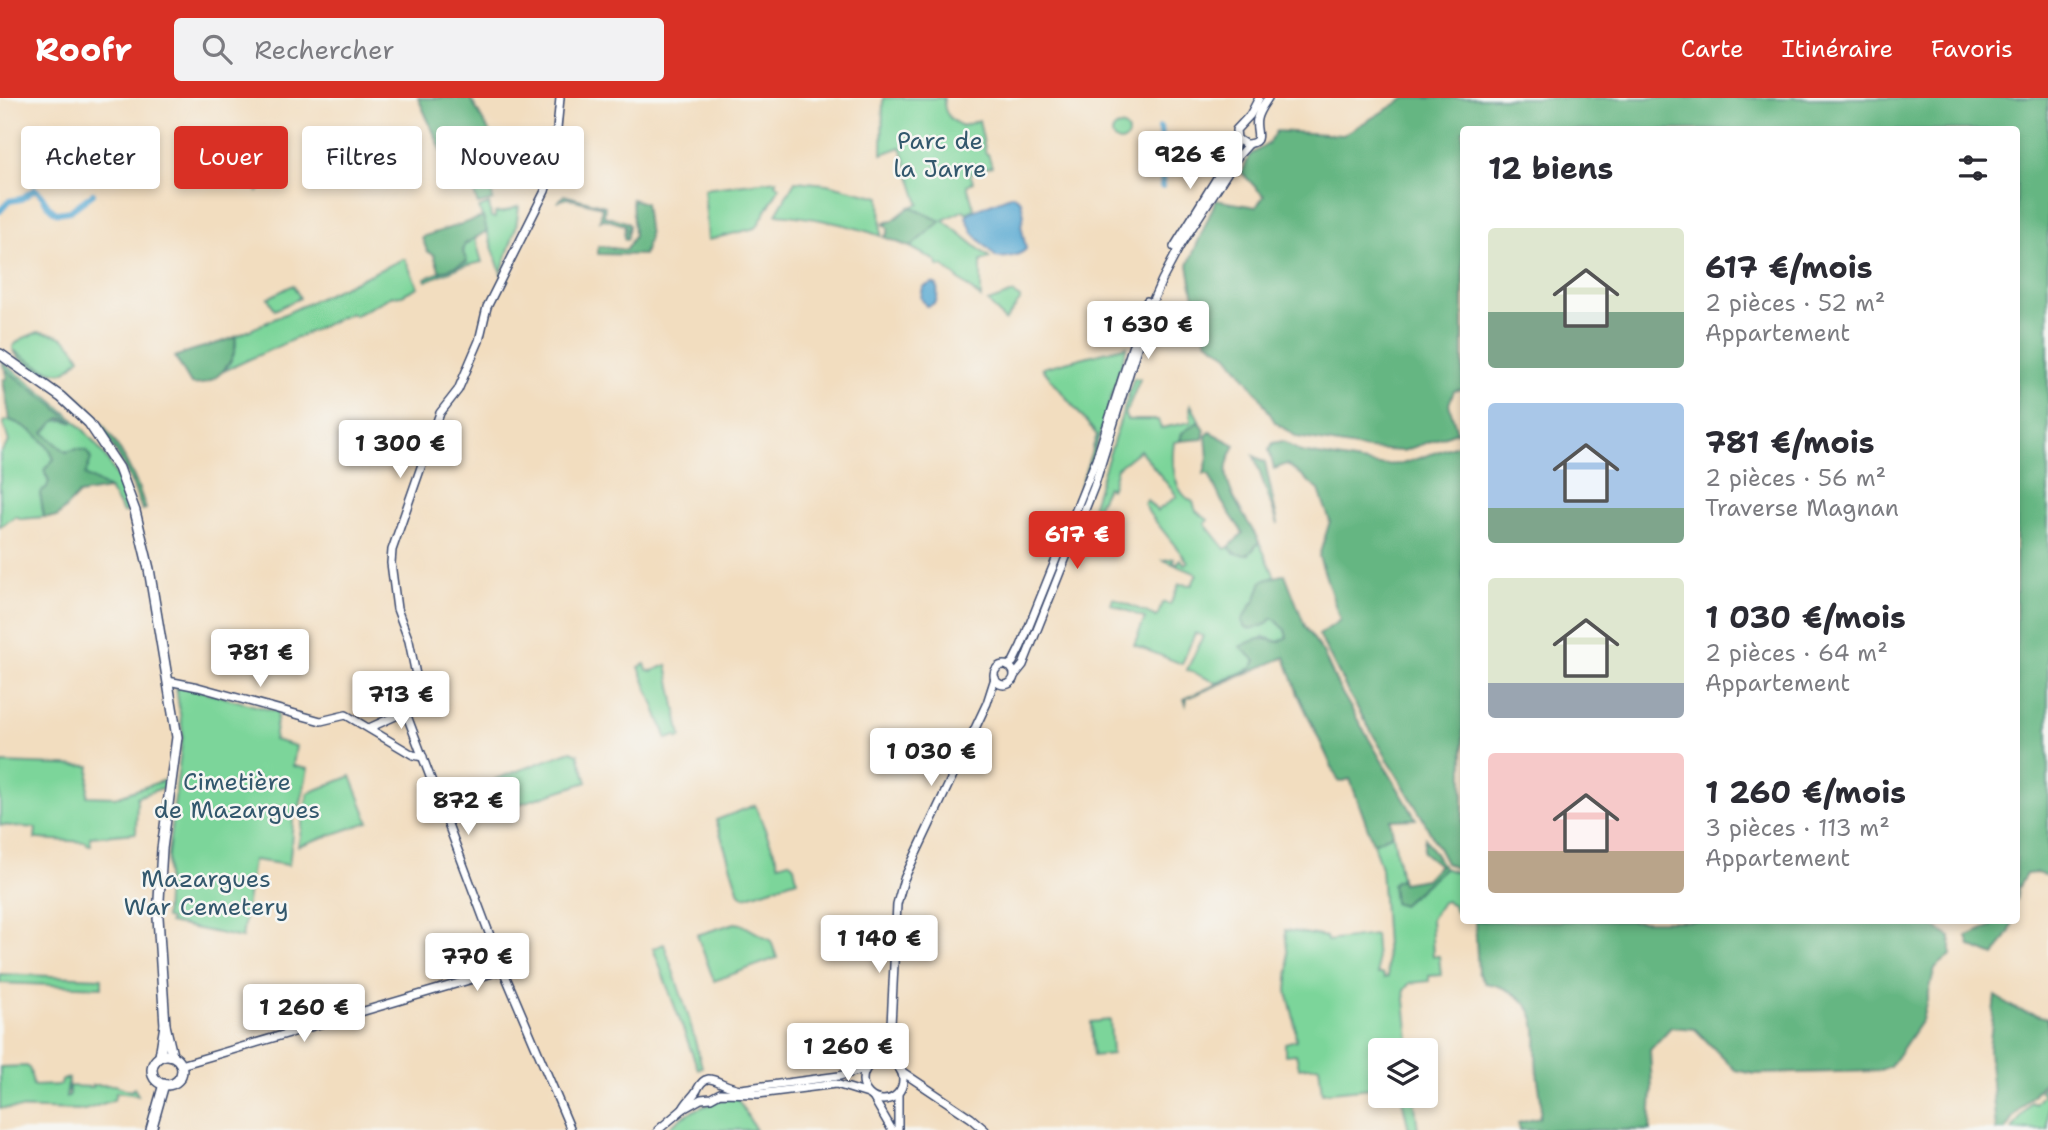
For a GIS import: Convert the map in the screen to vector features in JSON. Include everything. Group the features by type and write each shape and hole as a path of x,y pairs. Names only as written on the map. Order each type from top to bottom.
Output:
{"main road":[{"path":"0,348 21,368"},
{"path":"0,354 69,404 89,423 110,452 125,480 135,511 149,569 174,726 158,917 165,1025 172,1055 181,1065 181,1073 178,1080 164,1084 155,1079 151,1070 154,1061 160,1056 172,1055"},
{"path":"160,1056 165,1025"},
{"path":"151,1130 164,1084"}],"street":[{"path":"369,728 422,704 409,641 397,609 391,563 396,535 440,413 458,390 479,341 487,307 545,191 554,159 560,98"},
{"path":"898,1130 903,1081 892,1043 891,1025 895,926 897,904 904,879 986,703 998,667 1009,666 1016,657 1082,496 1144,310 1161,270 1233,152 1237,127 1259,98"},
{"path":"986,703 1004,685 1011,682 1023,665 1094,487 1149,309 1162,280 1186,235 1248,145 1257,139 1257,118 1268,98"},
{"path":"1244,121 1252,122 1257,127"},
{"path":"1237,139 1248,145"},
{"path":"1009,666 1014,675"},
{"path":"995,678 1004,685"},
{"path":"168,681 318,720 346,715 413,755 423,757"},
{"path":"406,713 503,971 571,1130"},
{"path":"181,1065 503,971"},
{"path":"891,1025 884,1042 867,1067 862,1082 892,1130"},
{"path":"683,1109 705,1078 741,1089 849,1075 881,1059 888,1060 985,1130"},
{"path":"711,1097 718,1090 717,1082"},
{"path":"658,1130 701,1098 720,1093 758,1094 825,1084 848,1086 887,1100 917,1086 931,1090"},
{"path":"698,1089 702,1096 711,1097"}],"green space":[{"path":"418,98 470,98 486,126 436,126 436,138"},
{"name":"Parc de la Jarre","path":"883,98 944,98 946,112 954,122 963,126 979,120 986,154 992,166 970,173 973,182 967,185 974,209 966,213 964,210 943,220 990,258 981,261 981,298 943,266 939,267 936,261 910,247 940,221 910,207 919,204 901,147 882,154"},
{"path":"1406,98 2048,98 2048,876 2026,874 2020,884 2020,126 1460,126 1460,390 1454,391 1449,404 1457,432 1403,451 1368,449 1297,437 1275,422 1258,394 1228,355 1206,340 1198,320 1188,265 1216,200 1256,207 1264,196 1242,173 1250,155 1268,144 1276,131 1343,135"},
{"path":"1120,126 1126,128 1126,140 1120,142 1114,140 1112,134 1114,128"},
{"path":"777,180 775,184 780,187 756,228 708,240 704,189"},
{"path":"795,181 827,184 880,197 881,236 829,222 776,214"},
{"path":"473,189 491,189 493,200 478,204"},
{"path":"564,195 605,206 604,216 627,222 629,225 627,240 624,239 625,225 604,219 600,221 602,207 567,198 559,201"},
{"path":"632,199 645,203 649,237 644,255 598,254 598,246 626,250 634,236"},
{"path":"489,204 491,217 495,218 495,213 519,206 516,227 501,273 479,208"},
{"path":"910,207 941,221 910,247 884,237 888,233 888,227 884,224 888,223 884,223 892,221"},
{"path":"483,217 487,231 465,244 463,252 467,262 440,272 434,255 427,251 422,237"},
{"path":"475,238 482,262 460,267 426,281 425,278 466,262 463,252 465,245"},
{"path":"403,259 418,287 402,295 392,296 354,316 351,313 224,371 234,355 235,337"},
{"path":"293,285 300,298 275,310 268,298"},
{"path":"1013,293 1020,301 1005,321 988,302"},
{"path":"38,332 64,338 80,358 68,370 58,372 38,365 13,350 13,346 21,339"},
{"path":"235,337 233,354 223,371 208,382 191,384 175,357"},
{"path":"1127,346 1094,453 1078,493 1097,435 1042,368"},
{"path":"13,350 57,379 91,410 124,457 146,509 142,510 121,461 95,423"},
{"path":"3,363 61,408 96,445 111,465 121,487 127,511 123,513 109,489 85,475 77,449 66,452 43,433 55,421 71,421 4,368"},
{"path":"5,369 73,423 61,418 44,433 66,452 77,449 87,451 91,459 85,475 109,489 79,494 57,517 44,517 40,493 49,481 44,470 54,459 37,435 10,420 3,380 7,378"},
{"path":"1134,378 1140,379 1125,415 1127,420 1158,420 1161,428 1191,422 1190,403 1200,422 1182,433 1180,441 1174,442 1173,468 1177,484 1193,502 1196,511 1208,520 1205,524 1225,549 1229,547 1234,553 1252,551 1259,542 1275,577 1262,581 1251,605 1275,619 1285,630 1287,637 1279,642 1264,637 1241,646 1256,661 1252,668 1217,683 1187,670 1203,636 1195,633 1182,664 1134,645 1145,618 1111,604 1113,598 1157,617 1163,602 1170,605 1179,584 1192,585 1197,574 1164,560 1174,558 1173,562 1178,563 1180,559 1185,564 1188,562 1144,503 1147,500 1157,511 1177,496 1140,450 1117,468 1112,487 1107,487 1092,518 1089,517"},
{"path":"10,420 36,435 47,446 54,459 45,474 49,481 48,487 40,493 44,517 21,519 16,516 0,527 0,454 9,442 3,422"},
{"path":"1198,422 1205,429 1203,439 1180,441 1182,433"},
{"path":"1210,432 1235,445 1228,463 1227,476 1233,495 1259,542 1249,554 1238,554 1229,547 1243,533 1222,502 1209,474 1204,474 1208,458 1206,436"},
{"path":"1283,441 1301,452 1378,465 1402,464 1460,444 1460,868 1446,863 1349,694 1319,635 1340,620 1319,556 1330,521 1319,490 1287,464 1274,469 1269,450 1273,443"},
{"path":"1254,456 1265,462 1278,524"},
{"path":"1285,574 1305,626 1323,653 1339,688 1416,819 1390,820 1393,834 1373,843 1350,779 1339,782 1298,694 1285,657 1187,698 1186,704 1184,699 1252,668 1256,661 1240,647 1255,640 1279,642 1287,637 1285,630 1275,619 1250,629 1244,626 1242,620 1256,599 1262,581"},
{"path":"645,664 647,670 652,671 667,665 681,737 678,739 676,736 667,739 639,667"},
{"name":"Cimetière de Mazargues","path":"179,685 278,712 274,740 296,746 293,766 308,769 300,807 295,809 289,865 253,860 242,938 169,923 170,919 165,918 168,853 183,734 176,687"},
{"path":"571,751 578,754 587,782 513,806 510,800 504,801 490,784 496,779"},
{"path":"0,763 90,766 87,796 116,797 165,780 165,787 137,797 136,833 90,837 91,845 86,842 35,839 36,828 0,825"},
{"name":"Cimetière de Mazargues","path":"351,776 369,822 298,846 308,793"},
{"path":"755,805 779,864 789,861 794,866 797,880 745,897 739,893 716,820"},
{"path":"1393,834 1401,879 1395,881 1402,905 1444,868 1460,874 1460,911 1456,912 1454,905 1442,902 1431,919 1433,956 1439,956 1441,975 1429,976 1429,981 1410,983 1404,990 1409,1038 1368,1038 1368,1088 1322,1093 1319,1066 1299,1068 1296,1054 1285,1055 1285,1043 1296,1040 1287,991 1289,967 1285,930 1326,937 1327,941 1375,935 1378,974 1383,974 1384,978 1388,977 1381,868 1373,843"},
{"path":"1425,838 1444,868 1402,905 1394,902 1392,885 1395,881 1401,879 1402,883 1426,879 1439,865 1423,852"},
{"path":"735,923 771,941 777,958 714,981 697,935"},
{"path":"1475,924 1928,924 1951,937 1951,955 1935,968 1922,1020 1890,1067 1876,1071 1755,1074 1735,1070 1695,1029 1671,1027 1650,1050 1650,1130 1520,1130 1518,1123 1539,1118 1540,1112 1534,1021 1531,1012 1520,998 1504,988 1485,983 1478,972"},
{"path":"2012,924 1994,956 1970,946 1967,936 1992,926"},
{"path":"664,944 688,1015 702,1067 698,1069 653,948"},
{"path":"0,974 102,978 102,987 0,983"},
{"path":"1995,996 2018,1010 2048,1018 2048,1078 2012,1118 2006,1130 1996,1130 1989,1050"},
{"path":"1110,1020 1112,1054 1093,1056 1091,1022"},
{"path":"27,1066 33,1086 61,1085 62,1080 69,1078 66,1097 69,1097 69,1086 93,1085 115,1085 131,1091 134,1088 138,1095 116,1092 114,1100 85,1110 0,1108 0,1067"},
{"path":"2044,1086 2048,1088 2048,1130 2012,1130 2031,1102 2035,1104 2043,1094 2040,1091"},
{"path":"737,1098 756,1130 666,1130 696,1110"},
{"path":"1404,1108 1415,1108 1418,1130 1409,1130"}],"water":[{"path":"1013,195 1021,201 1024,215 1021,225 1026,249 1012,256 996,257 973,233 966,217 970,212"},
{"path":"932,283 937,285 937,299 926,306 921,298 923,287"}],"waterway":[{"path":"1160,128 1164,148 1162,186"},
{"path":"0,211 9,201 21,199 35,189 57,213 70,211 93,194"}],"park label":[{"name":"Mazargues War Cemetery","path":"206,893"}]}
